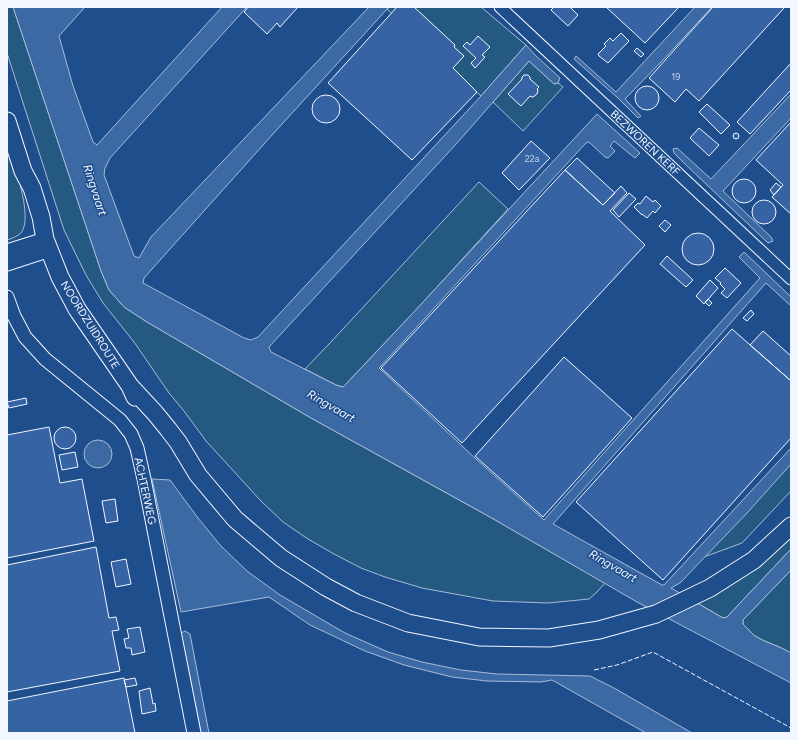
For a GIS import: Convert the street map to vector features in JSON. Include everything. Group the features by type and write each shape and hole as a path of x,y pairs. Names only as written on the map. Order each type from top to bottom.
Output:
{"main road":[{"name":"NOORDZUIDROUTE","path":"7,121 23,171 23,189 32,221 48,244 60,277 77,309 130,386 168,429 178,442 198,475 235,519 280,558 326,588 356,603 408,623 479,637 549,638 599,630 656,614 691,598 710,588 754,560 791,526"}],"street":[{"name":"BEZWOREN KERF","path":"500,7 791,279"},
{"path":"7,251 48,244"},
{"path":"7,264 48,244"},
{"name":"ACHTERWEG","path":"7,297 14,316 25,337 45,359 120,420 131,434 144,479 194,733"}],"shaded area":[{"path":"7,7 13,7 101,271 109,290 124,307 311,418 490,517 605,583 597,592 589,599 548,603 493,601 422,588 361,568 334,554 283,522 261,501 206,441 169,393 134,342 103,303 86,275 64,230 7,53"},
{"path":"390,7 481,7 526,45 481,96 387,9"},
{"path":"529,61 554,84 558,83 563,87 523,131 493,102"},
{"path":"7,143 21,189 25,215 21,233 7,240"},
{"path":"479,182 508,209 416,310 343,387 305,369 330,343"},
{"path":"791,463 791,491 742,543 704,557"},
{"path":"791,535 791,549 727,617 723,618 697,603"},
{"path":"791,570 791,653 755,636 743,624 743,620"}],"water":[{"name":"Ringvaart","path":"13,7 85,7 59,36 73,86 93,142 97,145 222,7 247,7 110,158 105,168 104,175 134,256 139,258 151,237 369,7 389,7 144,278 143,283 244,338 251,340 258,337 481,96 526,45 560,78 558,83 554,84 529,61 458,142 269,347 271,352 336,385 343,387 597,114 640,153 635,158 614,141 610,146 615,151 608,158 590,143 588,142 585,144 379,368 476,459 544,520 760,278 739,257 744,252 791,297 791,306 766,283 553,524 664,585 791,448 791,464 748,512 680,583 671,588 723,618 727,617 791,549 791,570 743,620 743,624 755,636 791,653 791,683 637,602 490,517 311,418 124,307 109,290 101,271"},
{"path":"695,7 712,7 625,99 641,116 638,118 574,59 576,56 616,92"},
{"path":"791,94 791,118 723,191 771,237 773,241 768,243 685,164 674,153 673,149 677,148 711,179"},
{"path":"98,440 108,444 112,454 108,464 98,468 88,464 84,454 88,444"},
{"path":"152,479 170,480 221,546 247,571 280,595 345,633 388,652 422,662 461,670 497,674 590,676 614,688 692,733 646,733 552,680 541,682 487,681 452,677 404,665 365,651 310,625 269,597 181,612"},
{"path":"185,631 190,634 209,733 201,733 181,633"}],"building":[{"path":"248,7 298,7 280,27 277,23 267,34 244,12"},
{"path":"397,7 414,7 455,45 454,47 464,56 453,68 477,92 412,160 328,83"},
{"path":"554,7 572,7 571,8 578,15 568,26 551,10"},
{"path":"606,7 679,7 645,43"},
{"path":"713,7 785,7 699,101 686,89 675,102 649,78"},
{"path":"621,33 629,41 608,63 598,54 606,46 604,44 610,38 613,41"},
{"path":"478,36 490,47 482,55 485,57 475,68 471,63 476,58 463,46 467,42 470,45"},
{"path":"637,48 644,54 641,57 634,51"},
{"path":"791,63 791,90 750,134 737,122"},
{"path":"524,75 528,75 530,79 539,87 537,89 537,94 533,97 530,96 521,106 508,94"},
{"path":"647,86 656,89 659,98 656,107 647,110 638,107 635,98 638,89"},
{"path":"326,95 336,99 340,109 336,119 326,123 316,119 312,109 316,99"},
{"path":"707,104 730,125 721,134 699,112"},
{"path":"791,122 791,214 772,197 783,185 756,160"},
{"path":"699,128 719,145 709,156 690,138"},
{"path":"736,133 739,136 736,139 733,136"},
{"path":"531,141 550,158 519,190 502,173"},
{"path":"577,158 615,193 603,205 565,170"},
{"path":"565,170 603,205 621,186 627,193 610,211 645,245 462,443 381,368"},
{"path":"744,179 753,182 756,191 753,200 744,203 735,200 732,191 735,182"},
{"path":"776,183 781,187 774,195 770,190"},
{"path":"629,193 636,199 619,217 613,210"},
{"path":"646,196 653,202 655,200 661,206 655,213 653,211 647,218 634,207 638,203 640,204"},
{"path":"764,200 773,203 776,212 773,221 764,224 755,221 752,212 755,203"},
{"path":"665,220 671,225 665,232 659,226"},
{"path":"698,233 709,238 714,249 709,260 698,265 687,260 682,249 687,238"},
{"path":"667,256 693,280 686,287 660,264"},
{"path":"725,268 741,283 727,298 721,293 725,289 715,278"},
{"path":"710,280 718,288 704,304 696,296"},
{"path":"708,299 712,303 709,306 705,302"},
{"path":"751,310 754,314 747,321 743,318"},
{"path":"732,329 791,381 791,438 663,580 576,502"},
{"path":"763,331 791,356 790,380 750,345"},
{"path":"564,357 632,418 543,517 475,456"},
{"path":"26,398 27,404 9,408 7,402"},
{"path":"49,427 60,483 82,479 94,541 7,558 7,435"},
{"path":"65,427 73,430 76,438 73,446 65,449 57,446 54,438 57,430"},
{"path":"75,452 78,467 62,470 59,455"},
{"path":"115,499 118,521 106,523 102,501"},
{"path":"96,547 109,618 116,617 119,630 112,631 120,671 7,692 7,565"},
{"path":"126,559 131,584 116,587 111,562"},
{"path":"140,627 145,652 132,655 131,648 126,648 124,639 129,638 127,629"},
{"path":"124,678 135,733 7,733 7,701"},
{"path":"135,678 137,685 126,687 124,680"},
{"path":"150,688 156,711 142,714 139,691"}],"fence":[{"path":"594,670 617,665 653,652 791,728"}]}
